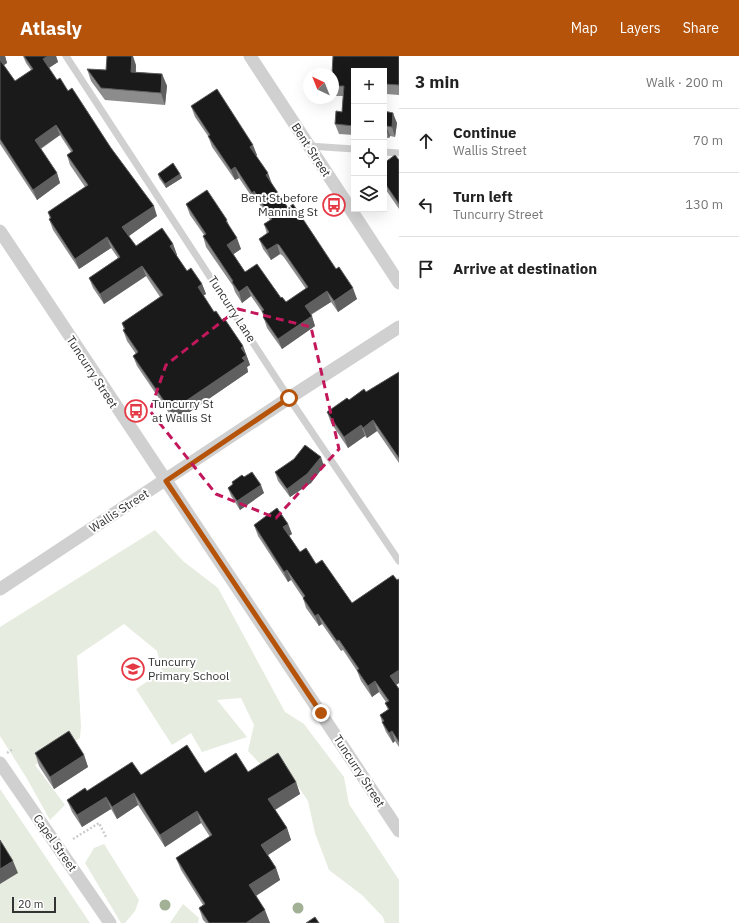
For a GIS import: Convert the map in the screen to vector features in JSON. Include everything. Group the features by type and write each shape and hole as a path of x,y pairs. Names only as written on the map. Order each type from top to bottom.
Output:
{"street":[{"name":"Bent Street","path":"250,56 399,283"},
{"name":"Tuncurry Street","path":"0,231 399,831"},
{"name":"Wallis Street","path":"0,589 399,327"},
{"name":"Capel Street","path":"0,763 110,923"}],"lane":[{"name":"Tuncurry Lane","path":"66,56 289,398 399,561"},
{"path":"308,146 351,150"},
{"path":"387,152 399,153"}],"path":[{"path":"73,839 99,824 106,837"}],"highlighted area":[{"path":"238,309 311,327 339,449 276,518 216,494 150,411 166,365"}],"shaded area":[{"path":"155,530 183,561 218,588 285,712 304,724 344,777 349,804 399,880 399,923 385,923 383,917 362,895 329,870 315,833 308,801 280,760 264,768 248,751 254,725 241,698 217,700 247,737 202,752 191,733 172,745 136,689 162,672 157,651 124,624 77,656 81,726 80,738 35,765 65,805 50,820 26,777 0,736 0,627"},
{"path":"0,789 90,923 0,923"},
{"path":"104,844 139,900 135,911 125,923 121,923 85,863 94,848"},
{"path":"183,904 199,918 198,923 170,923"}],"building":[{"path":"24,56 48,56 43,59 57,80 60,78 68,91 72,88 111,148 154,206 122,227 136,246 162,228 173,244 170,246 187,271 191,268 202,284 198,287 214,312 216,311 222,320 224,318 243,346 241,348 246,355 242,358 245,361 171,411 133,356 138,352 123,330 125,329 122,323 163,295 142,266 100,294 89,278 120,257 107,237 75,259 49,219 51,218 48,212 88,185 67,155 73,151 56,125 35,140 57,173 33,190 0,139 0,60 15,81 33,69"},
{"path":"107,56 132,56 131,72 162,74 161,93 101,88 87,69 106,70"},
{"path":"333,56 399,56 399,85 387,84 387,68 351,68 351,126 335,124 336,111 342,112 344,86 339,86 339,68 332,68"},
{"path":"217,89 253,145 250,147 268,173 266,175 288,208 293,204 336,269 339,267 353,288 334,301 327,291 305,306 312,316 278,339 263,317 265,316 262,311 264,310 247,286 239,292 232,282 233,281 203,236 206,234 186,204 207,190 237,238 227,245 245,272 257,264 281,298 282,297 286,302 308,287 279,245 277,244 267,250 259,239 269,232 264,224 272,219 254,191 252,193 235,167 231,170 208,136 210,135 191,106"},
{"path":"387,112 393,113 392,127 387,126"},
{"path":"395,155 399,160 399,204 387,186 387,161"},
{"path":"173,163 180,174 165,184 158,174"},
{"path":"399,372 399,458 373,420 363,428 361,425 344,437 327,412 347,398 349,400 364,389 366,392"},
{"path":"305,445 321,457 307,474 287,489 275,472 294,459"},
{"path":"252,472 261,485 237,501 228,488 233,484 232,482 242,475 244,477"},
{"path":"277,508 288,524 283,527 300,552 306,548 316,564 322,560 352,603 393,575 397,580 399,579 399,670 390,676 399,689 399,742 392,731 389,733 382,722 384,721 380,715 389,709 385,703 389,701 375,681 368,686 357,670 359,669 339,640 337,641 318,614 315,616 303,598 305,596 287,570 284,572 254,525"},
{"path":"69,731 84,755 50,777 35,753"},
{"path":"187,745 205,773 236,753 248,772 278,753 296,782 268,799 287,828 261,845 276,868 249,885 265,910 246,923 209,923 199,908 205,904 176,858 212,835 197,811 160,835 134,793 112,807 106,797 77,815 67,800 85,788 87,791 132,762 141,775"},
{"path":"0,840 13,861 0,869"},
{"path":"315,917 319,923 306,923"}],"place":[{"name":"Bent St before Manning St","path":"334,205"},
{"name":"Tuncurry St at Wallis St","path":"136,411"},
{"name":"Tuncurry Primary School","path":"133,669"}],"route":[{"path":"289,398 166,481 321,713"}]}
